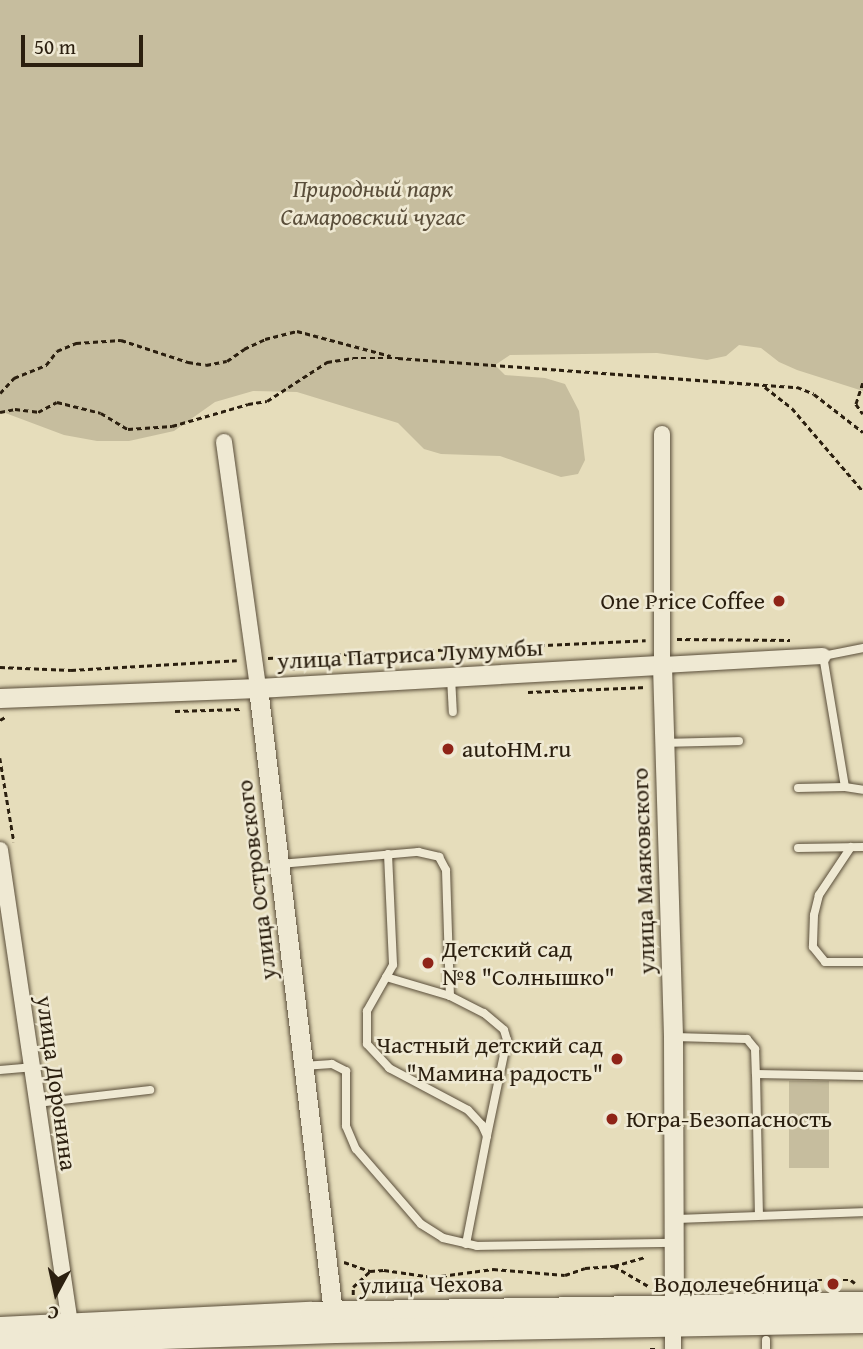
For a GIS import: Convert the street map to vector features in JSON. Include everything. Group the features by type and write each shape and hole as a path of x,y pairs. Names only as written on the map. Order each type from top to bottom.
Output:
{"main road":[{"name":"улица Чехова","path":"0,1346 71,1338 335,1331 863,1303"},
{"name":"улица Чехова","path":"674,1315 863,1321"},
{"name":"улица Чехова","path":"0,1328 71,1338"}],"street":[{"name":"улица Маяковского","path":"662,433 662,665 673,1037 673,1219 668,1243 674,1315 673,1349"},
{"name":"улица Островского","path":"224,442 258,688 335,1331"},
{"name":"улица Патриса Лумумбы","path":"3,707 258,688 823,656"},
{"name":"улица Доронина","path":"0,850 71,1338"}],"lane":[{"path":"845,787 823,656 863,648"},
{"path":"451,676 453,712"},
{"path":"664,743 739,741"},
{"path":"798,788 845,787 863,790"},
{"path":"851,847 819,895 814,915 813,947 825,962 863,962"},
{"path":"798,848 863,847"},
{"path":"279,864 427,852 444,863 450,996"},
{"path":"388,854 393,957 386,977 372,1000 365,1022 366,1044 389,1069 468,1110 482,1125 487,1136"},
{"path":"386,977 450,996 498,1022 506,1035 466,1244"},
{"path":"673,1037 747,1040 755,1049 759,1213"},
{"path":"303,1066 332,1064 346,1071 346,1126 356,1149 421,1224 443,1238 466,1244 668,1243"},
{"path":"0,1070 32,1067"},
{"path":"756,1074 863,1076"},
{"path":"37,1103 150,1090"},
{"path":"673,1219 726,1219 759,1213 863,1212"}],"path":[{"path":"0,393 14,378 46,365 57,351 76,343 121,340 188,362 206,365 227,361 265,339 297,331 398,358"},
{"path":"0,412 15,409 38,412 57,402 100,413 128,429 172,426 267,401 327,362 353,358 398,358 797,387 814,394 863,432"},
{"path":"863,383 856,404 863,414"},
{"path":"763,385 792,408 863,491"},
{"path":"0,667 71,670 662,640 794,640"},
{"path":"0,720 3,707"},
{"path":"343,1262 370,1272 384,1270 433,1277 509,1268 565,1275 585,1268 614,1266 662,1251 668,1243"},
{"path":"614,1266 656,1291"},
{"path":"354,1297 353,1287 370,1272"}],"green space":[{"name":"Природный парк Самаровский чугас","path":"0,0 863,0 863,391 797,370 779,362 761,348 739,345 726,356 707,360 657,353 510,355 495,365 505,375 545,378 565,384 579,411 585,460 578,474 561,477 500,456 441,454 424,449 398,423 297,392 253,391 215,402 174,431 129,441 97,441 64,435 0,411"},
{"path":"789,1081 829,1081 829,1168 789,1168"}],"place":[{"name":"One Price Coffee","path":"779,601"},
{"name":"autoHM.ru","path":"448,749"},
{"name":"Детский сад №8 \"Солнышко\"","path":"428,963"},
{"name":"Частный детский сад \"Мамина радость\"","path":"617,1059"},
{"name":"Югра-Безопасность","path":"612,1119"},
{"name":"Водолечебница","path":"833,1284"}]}
